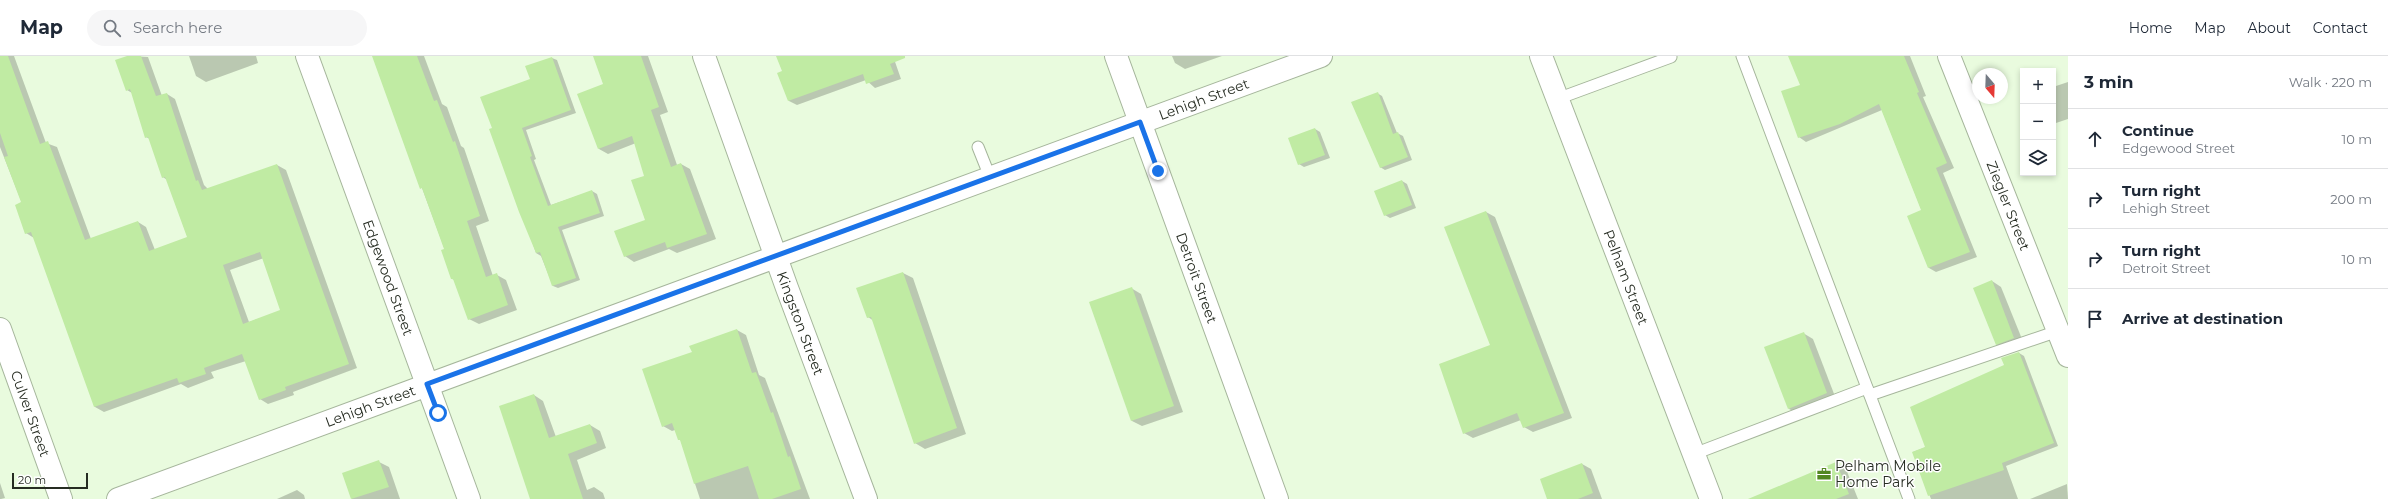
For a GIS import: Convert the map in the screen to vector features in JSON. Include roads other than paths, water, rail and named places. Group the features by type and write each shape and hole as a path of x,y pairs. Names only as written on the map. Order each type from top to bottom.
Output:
{"street":[{"name":"Edgewood Street","path":"307,56 469,499"},
{"name":"Kingston Street","path":"704,56 775,255 866,499"},
{"name":"Detroit Street","path":"1116,56 1277,499"},
{"name":"Lehigh Street","path":"118,499 775,255 1321,56"},
{"name":"Pelham Street","path":"1540,56 1711,499"},
{"name":"Ziegler Street","path":"1949,56 2068,356"},
{"name":"Culver Street","path":"0,329 61,499"}],"lane":[{"path":"1742,56 1909,499"},
{"path":"1557,99 1671,57"},
{"path":"978,147 990,177"},
{"path":"1694,454 1869,392 2058,331"}],"place":[{"name":"Pelham Mobile Home Park","path":"1824,474"}]}
